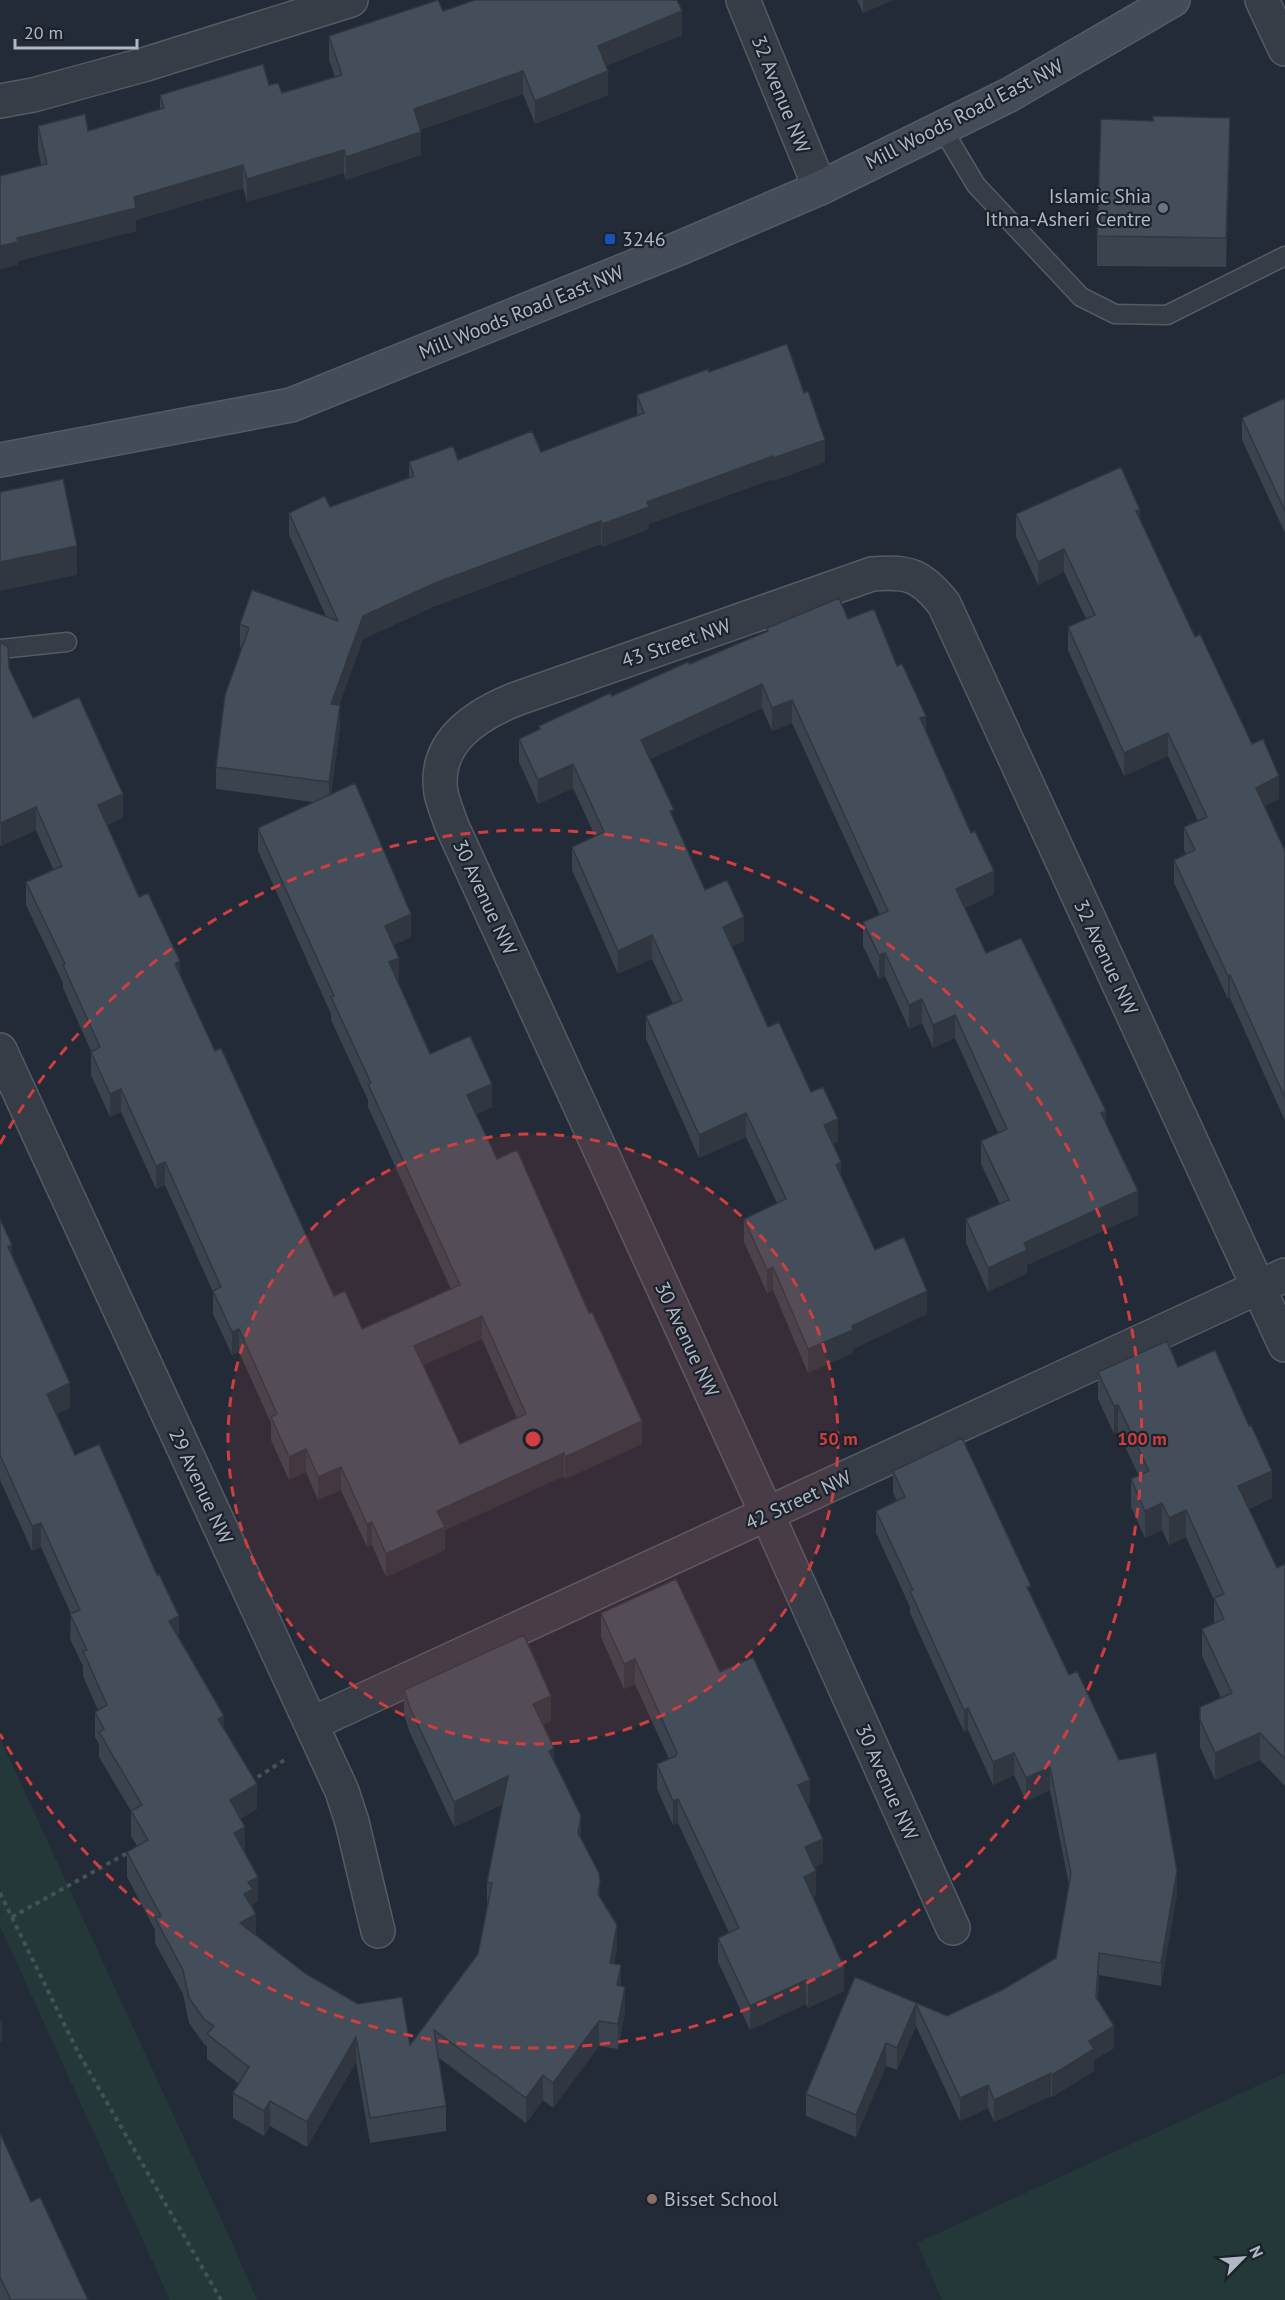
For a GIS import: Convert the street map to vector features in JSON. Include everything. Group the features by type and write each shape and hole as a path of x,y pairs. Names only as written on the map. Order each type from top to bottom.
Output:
{"street":[{"path":"0,102 143,65 351,0"},
{"name":"32 Avenue NW","path":"742,0 820,188"},
{"name":"Mill Woods Road East NW","path":"0,460 291,405 680,248 820,188 1009,94 1173,0"},
{"path":"1262,0 1285,49"},
{"name":"43 Street NW","path":"450,747 462,730 488,710 516,699 872,574 893,573 917,578"},
{"name":"32 Avenue NW","path":"917,578 929,586 944,604 1272,1282 1285,1345"},
{"name":"30 Avenue NW","path":"450,747 442,764 441,792 451,824 767,1514 953,1928"},
{"name":"29 Avenue NW","path":"0,1050 348,1807 378,1931"},
{"name":"42 Street NW","path":"311,1724 1272,1282"}],"lane":[{"path":"942,128 976,185 1081,297 1115,314 1167,315 1285,256"},
{"path":"0,649 67,642"}],"path":[{"path":"245,1785 285,1762 311,1724"},
{"path":"12,1917 136,1848"},
{"path":"0,1893 79,2054 221,2300"}],"shaded area":[{"path":"0,1738 257,2300 170,2300 0,1926"},
{"path":"1285,2073 1285,2300 942,2300 917,2243"}],"building":[{"path":"438,0 443,11 475,0 677,0 682,11 598,46 608,71 535,101 523,71 414,109 421,132 346,157 344,150 247,179 243,165 134,197 136,208 17,238 18,242 0,246 0,176 47,164 38,126 85,114 88,131 164,108 160,95 263,64 269,85 278,83 282,93 342,75 329,36"},
{"name":"Islamic Shia Ithna-Asheri Centre","path":"1153,116 1230,118 1226,238 1097,236 1101,119 1153,121"},
{"path":"787,344 804,393 808,391 825,440 773,458 773,456 647,502 649,507 602,524 601,521 435,583 363,616 331,704 340,705 329,782 216,767 225,695 249,628 240,624 252,590 338,621 289,513 325,496 330,507 414,476 409,462 453,446 458,460 532,431 541,452 644,413 637,395"},
{"path":"1285,398 1285,511 1242,418"},
{"path":"1121,467 1140,510 1136,511 1195,637 1200,634 1252,744 1263,739 1279,776 1256,788 1285,851 1285,1098 1230,975 1228,976 1174,860 1195,850 1184,827 1207,817 1168,733 1124,753 1068,627 1095,615 1064,549 1038,562 1016,514"},
{"path":"63,479 77,546 0,562 0,492"},
{"path":"839,598 848,619 874,609 897,666 902,664 926,716 920,718 971,833 975,831 994,871 956,889 986,953 1021,938 1106,1111 1101,1113 1138,1191 1024,1243 1027,1250 988,1268 966,1219 1009,1200 981,1141 1007,1129 955,1015 933,1025 922,999 909,1005 885,953 879,955 863,922 888,911 792,700 772,708 762,684 641,740 674,810 670,811 705,890 727,880 744,917 723,927 768,1027 779,1022 811,1092 823,1087 838,1119 824,1125 841,1162 836,1165 875,1250 904,1237 927,1291 852,1326 853,1330 808,1349 773,1267 767,1270 744,1219 786,1199 746,1113 699,1135 646,1016 682,1000 652,935 618,951 572,847 604,832 573,764 538,780 519,739 540,729 539,726 610,693 612,696 688,662 690,664"},
{"path":"0,642 8,647 9,668 33,718 79,697 123,794 98,805 139,897 148,893 180,961 175,964 215,1051 221,1048 334,1296 345,1291 362,1329 460,1285 368,1084 371,1083 331,997 334,996 258,828 355,783 411,914 385,926 399,958 389,962 430,1054 470,1036 492,1084 467,1095 497,1159 517,1150 589,1313 592,1312 642,1421 565,1457 564,1453 437,1511 445,1527 386,1554 372,1522 367,1524 341,1467 318,1477 306,1449 289,1457 271,1417 277,1414 239,1329 232,1332 213,1291 221,1287 165,1162 156,1166 121,1089 110,1094 91,1052 100,1047 63,965 65,964 26,882 62,866 36,807 0,822","holes":["482,1316 526,1414 460,1444 414,1346"]},
{"path":"0,1219 12,1245 8,1247 70,1383 47,1394 75,1455 99,1444 157,1575 159,1574 179,1616 169,1621 224,1716 218,1719 257,1784 230,1800 245,1827 234,1833 258,1877 248,1882 253,1889 244,1894 256,1914 240,1923 306,1974 358,2004 402,1997 410,2045 478,1954 492,1883 487,1882 508,1776 454,1802 410,1708 404,1690 524,1635 551,1696 533,1704 554,1748 549,1751 581,1816 578,1833 599,1873 598,1894 617,1925 610,1963 621,1965 617,1985 625,1987 618,2024 599,2021 553,2083 543,2075 526,2098 434,2030 446,2106 370,2118 356,2037 307,2122 270,2101 264,2111 233,2093 249,2067 207,2034 214,2026 204,2019 189,1998 183,1970 155,1918 161,1916 127,1852 148,1840 131,1811 142,1805 99,1732 104,1729 95,1712 107,1705 83,1651 87,1650 70,1614 80,1610 41,1523 32,1526 0,1455"},
{"path":"1167,1341 1178,1367 1215,1350 1272,1471 1238,1486 1277,1568 1285,1564 1285,1759 1260,1733 1215,1753 1200,1720 1200,1707 1232,1693 1202,1629 1224,1619 1214,1598 1224,1594 1186,1510 1169,1518 1162,1503 1145,1511 1131,1479 1149,1471 1118,1405 1114,1406 1098,1372"},
{"path":"962,1438 1031,1586 1027,1587 1069,1675 1077,1671 1119,1760 1156,1753 1177,1871 1161,1963 1099,1953 1096,1997 1114,2026 1089,2041 1094,2049 1052,2075 1051,2073 994,2100 988,2085 960,2098 916,2004 897,2048 886,2043 856,2115 806,2094 855,1977 947,2016 1004,1989 1056,1958 1071,1874 1050,1767 1026,1778 1014,1753 993,1762 968,1708 964,1710 910,1591 913,1590 876,1511 905,1497 893,1471"},
{"path":"676,1579 720,1672 753,1657 810,1780 798,1785 823,1839 805,1847 816,1871 804,1877 844,1967 808,1983 806,1980 750,2006 718,1938 739,1928 678,1799 673,1801 657,1764 676,1756 677,1753 635,1659 624,1664 601,1613"},
{"path":"0,2133 31,2202 40,2197 88,2300 11,2300 0,2277"}],"place":[{"name":"Islamic Shia Ithna-Asheri Centre","path":"1163,208"},
{"name":"3246","path":"610,239"},
{"name":"Bisset School","path":"652,2199"}]}
